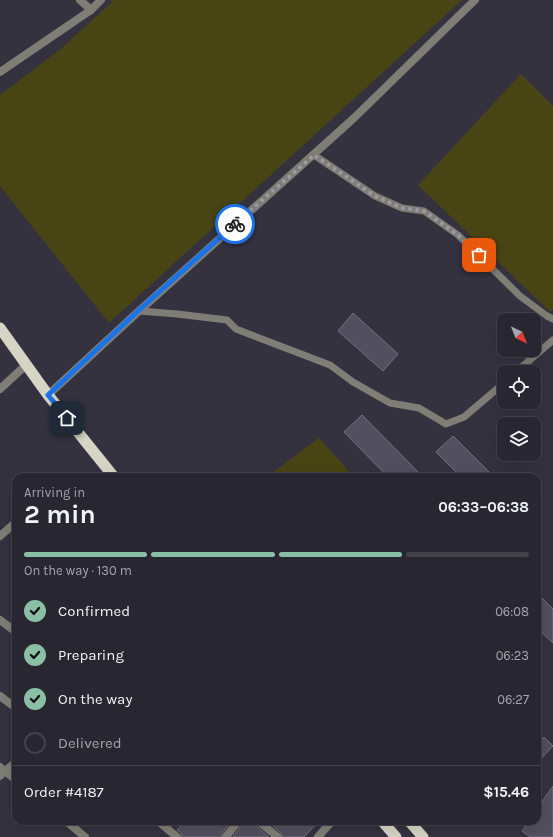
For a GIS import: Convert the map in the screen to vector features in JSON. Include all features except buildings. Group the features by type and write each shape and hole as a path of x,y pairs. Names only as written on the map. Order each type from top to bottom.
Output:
{"highway":[{"path":"0,328 48,395 111,473"},
{"path":"386,825 396,837"},
{"path":"412,825 423,837"}],"street":[{"path":"80,0 91,10"},
{"path":"0,72 91,10 101,0"},
{"path":"48,395 138,311 354,118 475,0"},
{"path":"0,389 26,365"},
{"path":"0,536 12,526"},
{"path":"0,620 12,629"},
{"path":"0,696 12,705"},
{"path":"12,765 2,771 12,777"},
{"path":"71,825 85,837"},
{"path":"163,825 177,837"},
{"path":"226,837 235,825"},
{"path":"263,825 278,837"},
{"path":"318,837 328,825"}],"lane":[{"path":"314,155 375,196 402,208 424,211 458,235 520,296 553,320"},
{"path":"138,311 227,320 236,329 330,366 390,403 419,408 446,424 464,417 497,389"},
{"path":"524,365 553,340"}],"shaded area":[{"path":"114,0 462,0 109,323 0,186 0,95 63,47"},
{"path":"521,74 553,106 553,309 550,312 418,185"},
{"path":"319,438 350,473 272,473"}],"way so far":[{"path":"235,224 314,155 375,196 402,208 424,211 458,235 479,255"}],"route":[{"path":"67,418 48,395 138,311 235,224"}]}
